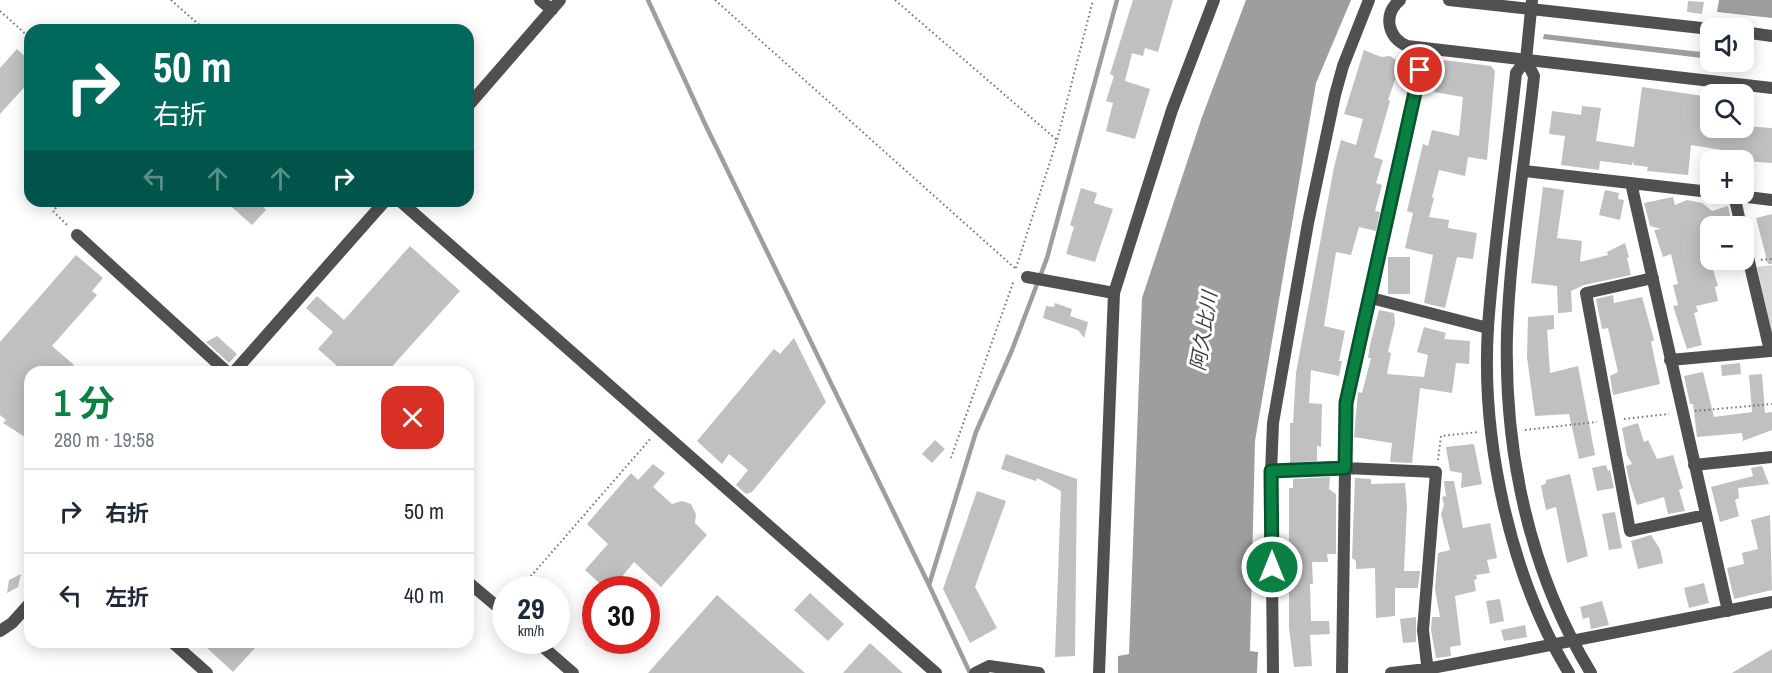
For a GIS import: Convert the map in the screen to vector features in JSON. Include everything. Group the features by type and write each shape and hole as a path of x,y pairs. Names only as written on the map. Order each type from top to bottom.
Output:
{"street":[{"path":"540,0 552,10"},
{"path":"474,99 560,0"},
{"path":"1099,673 1114,293 1172,110 1214,0"},
{"path":"1273,673 1271,471 1273,423 1322,153 1343,66 1369,0"},
{"path":"1400,0 1389,16 1392,35 1407,45 1772,88"},
{"path":"1449,0 1531,4 1700,28"},
{"path":"1531,4 1526,60 1534,76 1507,333 1510,432 1516,471 1536,551 1574,641 1592,673"},
{"path":"1754,34 1772,36"},
{"path":"1342,673 1346,403 1425,48"},
{"path":"1526,60 1516,73 1488,328 1493,438 1506,516 1518,556 1554,645 1569,673"},
{"path":"1524,171 1700,191"},
{"path":"1631,183 1728,611"},
{"path":"1754,198 1772,200"},
{"path":"239,366 380,207"},
{"path":"407,207 936,673"},
{"path":"78,236 220,366"},
{"path":"1670,360 1770,351 1751,270"},
{"path":"1027,277 1114,293"},
{"path":"1653,278 1587,293 1630,531 1705,515"},
{"path":"1371,298 1488,328"},
{"path":"1694,465 1771,460"},
{"path":"1271,471 1345,468 1436,472 1424,630 1428,671"},
{"path":"474,587 492,602"},
{"path":"1391,673 1428,671 1772,602"},
{"path":"0,631 12,623 24,610"},
{"path":"179,648 207,673"},
{"path":"552,654 573,673"},
{"path":"977,672 989,666 1039,673"}],"path":[{"path":"171,0 198,24"},
{"path":"715,0 1016,268"},
{"path":"895,0 1057,140"},
{"path":"951,458 1057,140 1093,0"},
{"path":"0,11 24,33"},
{"path":"57,207 53,211 78,236"},
{"path":"1523,430 1772,404"},
{"path":"531,576 659,429"},
{"path":"1436,472 1441,436 1481,432"}],"shaded area":[{"path":"1772,265 1772,335 1757,267"}],"water":[{"name":"阿久比川","path":"1246,0 1351,0 1316,83 1255,441 1250,651 1258,652 1257,673 1118,673 1118,656 1129,654 1142,298 1202,117"},
{"path":"1719,0 1772,0 1772,18 1717,12"},
{"path":"1544,34 1700,52 1700,58 1543,39"}],"building":[{"path":"1133,0 1173,0 1158,52 1145,48 1143,56 1132,53 1125,81 1150,89 1135,139 1106,131 1113,103 1106,101 1114,76 1110,74"},
{"path":"1688,1 1704,2 1702,14 1687,12"},
{"path":"17,49 24,55 24,88 0,114 0,68"},
{"path":"1364,50 1381,57 1390,56 1401,63 1388,100 1390,101 1374,157 1383,160 1376,183 1382,185 1375,211 1380,212 1376,231 1359,227 1351,255 1336,252 1324,326 1345,331 1339,361 1342,361 1339,376 1311,370 1309,403 1322,404 1321,447 1317,446 1317,461 1290,463 1290,423 1293,423 1296,373 1334,167 1341,140 1356,145 1363,119 1344,114"},
{"path":"1436,59 1491,66 1495,71 1487,160 1468,157 1465,176 1439,170 1432,197 1434,198 1429,217 1449,220 1448,228 1477,233 1473,259 1457,257 1445,308 1424,303 1433,255 1405,248 1413,213 1407,211 1423,144 1428,146 1432,130 1459,136 1463,97 1434,92"},
{"path":"1642,87 1700,96 1700,138 1754,138 1754,127 1772,128 1772,163 1754,162 1754,150 1723,150 1691,145 1688,175 1647,171 1648,167 1634,165 1633,161 1632,165 1600,161 1599,170 1561,165 1565,136 1549,134 1552,111 1581,115 1582,106 1601,108 1596,141 1634,147"},
{"path":"1543,187 1564,190 1557,238 1582,241 1580,262 1608,255 1607,252 1625,243 1629,257 1627,258 1631,275 1584,285 1571,291 1572,312 1558,313 1557,286 1531,283"},
{"path":"1081,188 1097,193 1094,203 1113,209 1095,262 1066,254 1074,227 1070,225"},
{"path":"1605,190 1619,193 1618,199 1624,200 1620,220 1599,215"},
{"path":"1673,197 1675,205 1687,200 1703,204 1712,211 1728,206 1730,216 1700,216 1700,270 1713,270 1718,286 1715,287 1718,301 1696,306 1698,312 1694,313 1702,345 1687,349 1673,306 1678,305 1673,285 1678,284 1671,254 1663,257 1654,230 1661,229 1650,226 1644,203"},
{"path":"232,207 264,207 266,210 252,225"},
{"path":"1772,214 1772,264 1768,264 1756,218"},
{"path":"410,246 460,291 392,366 337,366 318,349 333,332 306,308 317,296 344,320"},
{"path":"76,255 103,278 92,291 97,295 52,346 73,366 24,366 24,436 3,423 6,420 0,415 0,342"},
{"path":"1388,257 1410,257 1410,294 1388,294"},
{"path":"1613,295 1614,303 1642,297 1654,340 1651,342 1660,384 1613,395 1610,376 1618,372 1608,328 1602,329 1596,299"},
{"path":"1055,303 1072,309 1070,316 1088,322 1084,338 1078,330 1043,318 1046,306 1054,307"},
{"path":"1379,310 1394,313 1395,323 1388,352 1391,353 1387,374 1424,377 1428,355 1417,352 1424,327 1446,333 1444,339 1470,341 1469,364 1456,363 1452,393 1420,388 1412,463 1390,462 1392,443 1354,437 1358,392 1362,393 1371,358 1368,358 1370,345"},
{"path":"1554,315 1554,329 1547,330 1550,373 1578,366 1595,455 1579,459 1569,414 1535,416 1527,357 1528,317"},
{"path":"217,336 237,354 229,363 206,342"},
{"path":"794,338 826,402 752,492 746,494 736,485 748,470 729,454 722,464 697,441 774,349 780,354"},
{"path":"1740,363 1741,374 1722,376 1721,365"},
{"path":"1703,372 1714,417 1752,412 1749,375 1762,374 1765,413 1772,412 1772,430 1743,441 1742,433 1697,437 1693,404 1690,404 1684,376"},
{"path":"1638,423 1644,442 1648,440 1657,459 1673,455 1683,488 1679,490 1685,511 1668,514 1664,497 1637,505 1626,466 1632,464 1627,455 1622,428"},
{"path":"935,440 945,449 932,463 922,454"},
{"path":"1474,444 1482,484 1461,488 1462,473 1450,471 1446,447"},
{"path":"1006,454 1077,479 1075,656 1055,657 1061,491 1037,478 1036,481 1001,469"},
{"path":"653,464 665,473 653,487 672,504 682,501 691,504 696,514 695,523 707,535 661,587 660,576 649,576 634,562 622,576 592,576 585,570 608,544 587,524 631,473 638,480"},
{"path":"1606,465 1608,471 1610,470 1614,488 1597,491 1592,468"},
{"path":"1762,466 1769,484 1738,488 1739,498 1735,500 1739,516 1720,522 1711,487 1753,476 1751,468"},
{"path":"1570,474 1588,556 1567,563 1556,507 1546,510 1541,486 1546,483 1546,480"},
{"path":"1330,477 1329,489 1336,494 1336,554 1327,554 1328,562 1312,562 1313,584 1310,584 1311,621 1329,621 1330,634 1310,635 1312,666 1294,667 1289,628 1289,488 1293,488 1293,479"},
{"path":"1355,478 1371,479 1371,484 1405,483 1407,506 1404,571 1420,571 1418,588 1395,588 1395,616 1376,618 1375,568 1356,569 1356,561 1352,558"},
{"path":"1444,481 1454,481 1463,528 1490,523 1497,558 1487,560 1490,573 1476,575 1477,579 1474,580 1476,591 1455,596 1461,645 1450,647 1451,656 1436,658 1431,630 1432,617 1440,617 1435,589 1438,553 1450,550 1441,514 1444,505 1442,497 1446,496"},
{"path":"977,491 1006,501 975,587 997,628 970,643 943,589"},
{"path":"1615,512 1622,548 1609,550 1602,514"},
{"path":"1770,515 1772,590 1734,599 1727,568 1744,564 1742,553 1758,549 1751,520"},
{"path":"1651,535 1660,549 1663,563 1638,569 1631,541"},
{"path":"21,574 18,587 7,593 9,580"},
{"path":"1704,583 1709,603 1689,608 1684,588"},
{"path":"810,593 844,624 828,641 794,610"},
{"path":"717,595 805,673 648,673"},
{"path":"1500,599 1504,621 1490,624 1486,601"},
{"path":"1602,601 1609,625 1591,629 1589,617 1583,619 1580,607"},
{"path":"1416,617 1416,642 1403,643 1400,619"},
{"path":"1525,625 1527,637 1504,641 1501,630"},
{"path":"870,643 903,673 843,673"},
{"path":"207,648 255,648 233,672"},
{"path":"1772,649 1772,673 1732,673"}],"waterway":[{"path":"648,0 706,126 929,585"},
{"path":"970,673 929,585 976,432 1012,350 1047,258 1117,0"}],"route":[{"path":"1272,567 1271,471 1345,468 1346,403 1420,70"}]}
